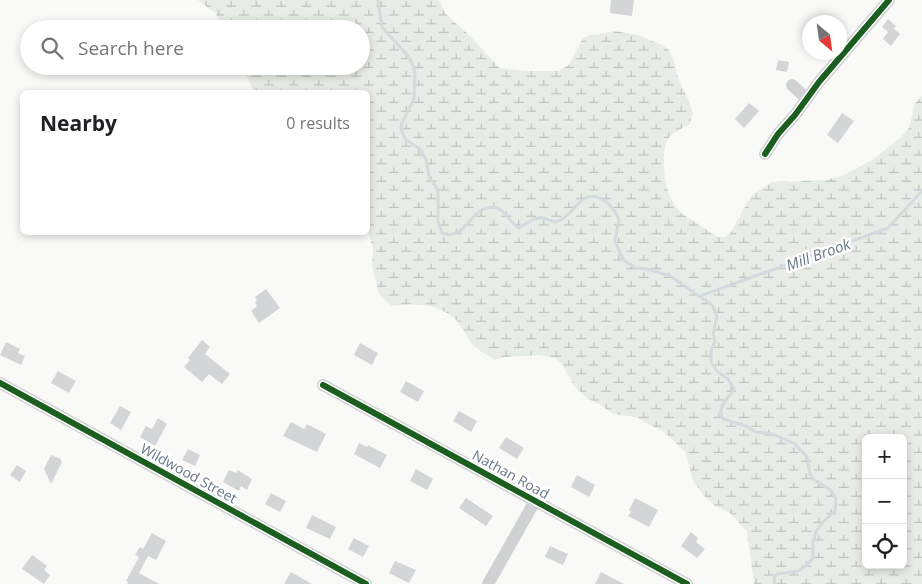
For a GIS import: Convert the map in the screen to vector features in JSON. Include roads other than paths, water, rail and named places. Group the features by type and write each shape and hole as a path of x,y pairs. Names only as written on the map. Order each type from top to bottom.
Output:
{"street":[{"path":"765,154 778,134 819,82 889,0"},
{"path":"792,84 807,99"},
{"name":"Wildwood Street","path":"0,383 366,584"},
{"name":"Nathan Road","path":"323,385 688,584"},
{"path":"488,584 535,501"}],"waterway":[{"path":"378,0 382,27 408,56 413,65 415,74 414,99 401,128 405,139 420,149 426,159 429,177 438,192 438,222 442,233 451,234 458,232 476,214 490,207 502,211 519,228 537,218 554,222 564,218 583,199 594,196 607,203 619,219 615,241 626,262 636,268 647,269 670,276 712,305 717,316 713,334 715,341 711,351 711,362 718,372 728,379 734,389 722,406 721,414 723,419 746,426 756,432 773,434 795,444 807,457 810,474 813,479 829,489 836,500 835,511 817,530 813,541 813,558 798,571 777,574 774,578 775,584"},
{"name":"Mill Brook","path":"700,296 888,228 922,191"}]}
